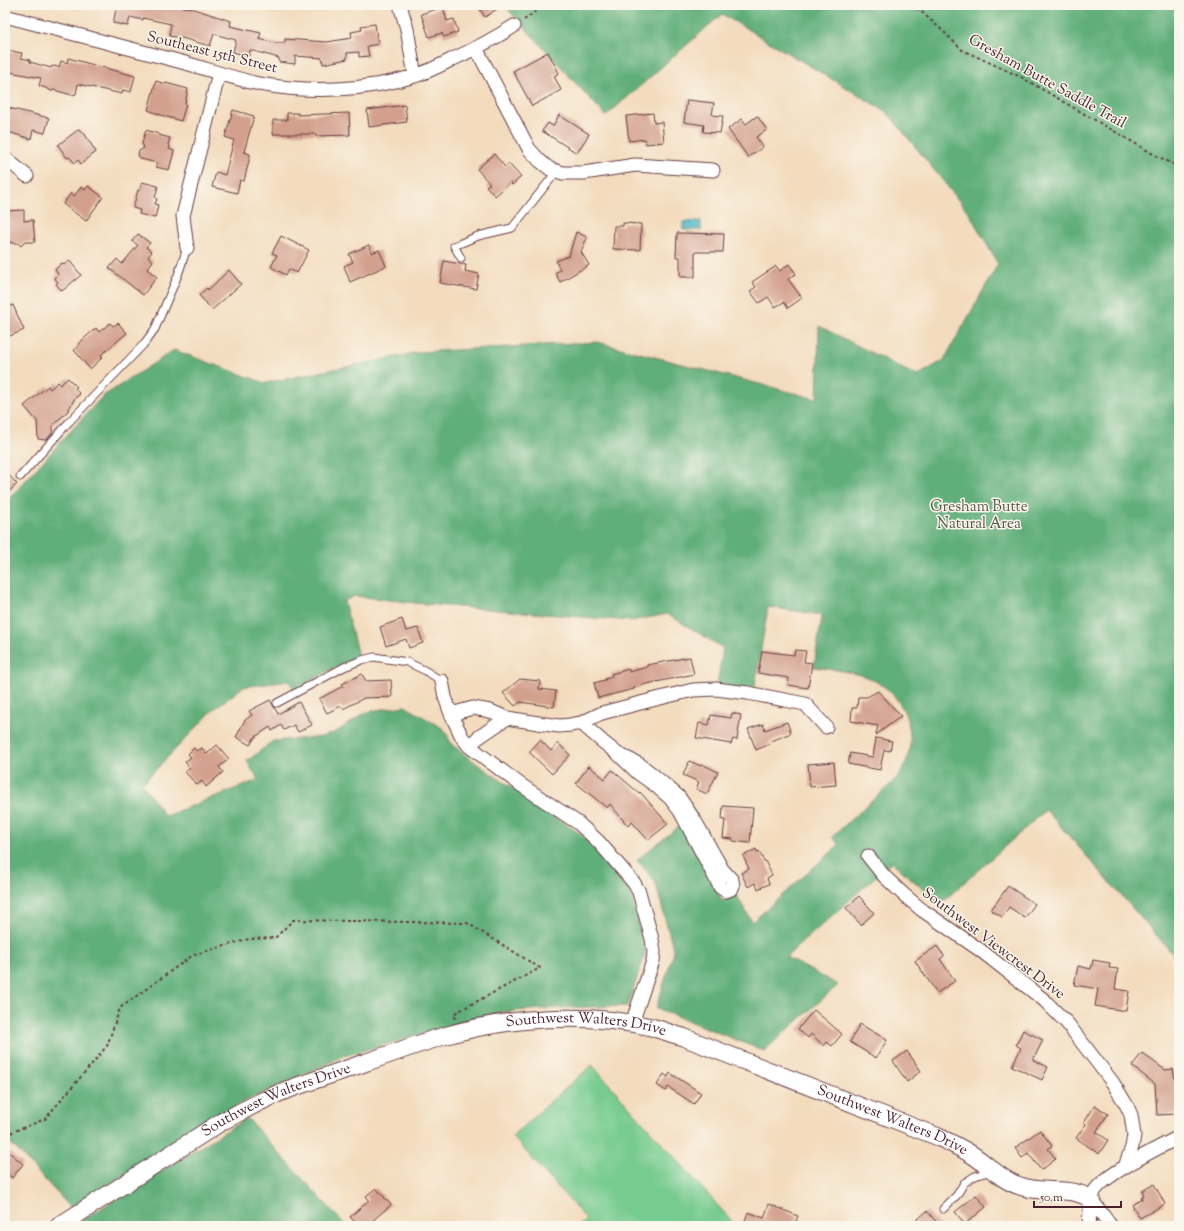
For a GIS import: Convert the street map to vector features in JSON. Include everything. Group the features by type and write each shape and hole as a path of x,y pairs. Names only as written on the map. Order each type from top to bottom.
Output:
{"street":[{"path":"400,5 415,76"},
{"name":"Southeast 15th Street","path":"5,16 260,84 312,89 348,88 415,76 476,48 514,26"},
{"path":"476,48 529,149 550,169 563,173 584,173 635,165 713,170"},
{"path":"186,248 183,216 219,73"},
{"path":"5,158 27,176"},
{"path":"442,681 445,697 451,714 462,737 469,746 521,785 578,823 598,841 634,883 639,892 654,952 653,961 632,1023"},
{"path":"451,714 473,708 490,711 507,718 559,726 581,723 602,713 693,690 716,690 748,693 806,704 826,727"},
{"path":"469,746 479,737 507,718"},
{"path":"581,723 638,773 670,798 680,811 720,887 726,891 731,889 733,886 732,880 722,869 696,821 679,797 639,764 618,754"},
{"name":"Southwest Viewcrest Drive","path":"868,856 884,876 903,894 922,910 980,950 1044,1000 1067,1024 1113,1083 1128,1106 1134,1135 1132,1147 1125,1167"},
{"name":"Southwest Walters Drive","path":"59,1226 221,1122 284,1091 456,1033 496,1024 544,1019 583,1019 632,1023 683,1037 936,1136 967,1152 1009,1182 1038,1190 1067,1190 1091,1198"},
{"path":"1089,1226 1091,1198 1094,1191 1099,1186 1125,1167 1179,1137"},
{"path":"1091,1198 1111,1226"}],"lane":[{"path":"460,258 454,246 478,236 512,228 558,172"},
{"path":"20,477 69,422 143,345 155,329 178,276 186,248"},
{"path":"277,703 344,667 374,657 407,662 442,681"},
{"path":"943,1209 957,1195 964,1183 975,1176 993,1170"}],"path":[{"path":"514,26 544,5"},
{"name":"Gresham Butte Saddle Trail","path":"912,5 944,32 962,50 1020,77 1155,155 1179,167"},
{"path":"5,1134 45,1118 107,1046 120,1008 193,955 249,939 275,938 293,920 467,923 540,968 455,1013 456,1033"}],"green space":[{"name":"Gresham Butte Natural Area","path":"504,5 1179,5 1179,961 1046,810 940,904 892,862 786,957 838,985 764,1051 656,1008 674,952 655,881 637,860 682,824 722,901 736,894 752,922 839,845 832,837 899,775 906,762 910,749 910,735 908,722 903,709 895,697 885,687 866,677 844,671 814,667 822,615 768,607 754,691 717,685 723,648 667,614 631,621 424,604 355,596 344,601 358,656 294,689 289,681 243,687 214,709 142,784 165,816 258,780 247,761 273,741 321,737 336,732 365,713 405,706 444,729 452,745 480,766 582,835 631,894 646,951 628,1006 556,1008 501,1012 344,1056 243,1102 71,1208 5,1137 5,503 102,397 174,350 265,383 420,352 597,342 817,399 819,326 917,376 944,360 998,264 969,213 887,112 722,14 606,116"},
{"path":"592,1065 736,1226 579,1226 586,1219 512,1136"},
{"path":"247,1118 346,1226 74,1226 82,1220"}],"water":[{"path":"701,221 701,230 683,230 683,222"}],"building":[{"path":"117,5 143,5 157,8 158,5 175,5 194,9 231,21 230,26 261,33 259,39 275,43 285,43 285,39 327,42 352,38 351,32 362,30 361,26 375,24 378,44 367,46 369,56 359,57 359,52 347,53 347,59 323,64 322,58 295,56 295,64 279,62 279,58 250,50 249,56 233,52 236,40 214,34 210,46 169,36 171,24 143,18 143,20 130,17 128,26 113,23"},
{"path":"477,5 503,5 485,17"},
{"path":"443,7 447,21 454,19 458,32 444,37 442,33 429,37 421,14"},
{"path":"5,50 22,53 21,58 51,68 52,66 59,67 61,61 67,63 68,58 135,76 131,92 123,90 122,94 78,84 76,94 72,95 54,90 52,91 39,86 41,78 5,71"},
{"path":"548,52 559,73 554,76 561,90 532,106 513,71"},
{"path":"156,81 188,89 186,104 181,121 148,110"},
{"path":"687,100 714,103 712,115 723,116 720,133 703,132 704,125 684,122"},
{"path":"405,105 407,122 369,127 367,110"},
{"path":"5,107 49,118 45,133 33,130 31,139 5,131"},
{"path":"233,110 254,116 244,152 250,154 249,161 244,181 240,180 237,193 212,187 216,172 225,175 234,140 225,137"},
{"path":"287,113 298,113 298,115 349,113 350,135 316,136 316,134 273,134 273,120 287,120"},
{"path":"653,113 654,123 662,122 664,142 646,144 645,139 629,141 626,116"},
{"path":"559,115 589,134 577,153 542,131 548,123 553,126"},
{"path":"757,116 767,130 756,137 763,147 748,157 728,129 742,119 746,124"},
{"path":"79,129 84,133 96,152 81,164 78,160 75,163 69,157 67,158 58,145"},
{"path":"146,130 170,138 168,145 170,146 169,149 174,151 169,170 156,167 157,163 141,159 138,155 139,151 144,148 142,143"},
{"path":"494,154 505,167 509,164 521,177 512,185 511,182 495,196 486,186 490,184 477,169"},
{"path":"142,182 158,186 155,198 157,199 155,204 158,205 155,218 139,214 140,210 133,208"},
{"path":"88,186 103,197 86,221 63,204 71,193 74,196 81,187 85,190"},
{"path":"24,210 24,221 33,220 35,242 25,242 21,246 18,243 10,243 10,241 8,241 8,230 5,230 5,211"},
{"path":"623,223 641,224 640,250 613,249 614,226 623,226"},
{"path":"576,232 587,237 581,252 589,265 560,282 555,273 560,270 556,261 569,256"},
{"path":"677,233 724,234 723,252 695,252 695,277 680,277 680,257 676,257"},
{"path":"138,234 150,243 146,247 152,252 148,257 153,261 147,269 157,277 143,295 109,268 117,259 122,264 138,245 132,241"},
{"path":"281,236 309,250 297,273 289,269 286,275 271,267 277,255 272,253"},
{"path":"369,245 372,253 379,250 386,266 350,282 344,266 353,262 349,254"},
{"path":"69,260 81,275 62,291 56,284 58,282 54,278 58,274 55,270 62,263 64,265"},
{"path":"444,261 466,265 465,271 479,274 476,289 440,283"},
{"path":"789,264 796,274 788,279 802,298 788,308 784,302 775,307 768,297 759,303 750,291 756,287 752,282 776,266 780,271"},
{"path":"229,270 241,284 212,310 199,295 207,288 208,290"},
{"path":"13,305 24,330 5,338 5,309"},
{"path":"110,323 113,326 118,323 127,333 101,355 103,357 90,369 74,350 79,346 78,344 96,328 99,332"},
{"path":"68,378 77,387 75,389 80,394 75,398 67,412 53,425 52,433 46,440 38,439 37,421 24,406 48,386 50,389 58,382 60,385"},
{"path":"5,471 17,484 5,495"},
{"path":"402,619 406,631 418,628 423,643 409,648 406,639 386,646 380,627"},
{"path":"795,650 806,651 804,662 812,663 808,688 788,685 789,678 758,673 762,651 794,655"},
{"path":"690,657 694,674 642,685 634,689 598,698 594,683 612,677 611,674 629,669 629,672 647,667 647,665"},
{"path":"362,674 366,681 391,680 392,697 364,698 343,709 341,706 327,713 319,699 343,686 342,684"},
{"path":"520,679 540,681 539,689 556,691 554,707 520,702 515,706 503,693"},
{"path":"878,691 901,716 876,735 878,726 851,721 852,708 857,708 858,697 867,697"},
{"path":"270,700 278,714 299,702 312,725 298,732 294,725 284,730 281,725 272,731 270,727 255,737 250,745 236,737 245,720 252,715 249,711"},
{"path":"732,713 741,715 737,740 733,739 731,744 696,738 699,723 709,725 711,715 731,718"},
{"path":"787,722 791,733 769,742 770,744 756,750 748,729 763,724 765,730"},
{"path":"876,738 892,741 890,751 884,750 880,770 848,764 850,753 873,757"},
{"path":"540,740 551,751 558,743 570,755 552,774 529,752"},
{"path":"217,745 229,759 219,767 223,772 206,787 202,781 197,785 185,772 190,768 185,762 191,757 188,754 194,748 197,751 202,748 207,754"},
{"path":"689,761 701,766 702,764 718,772 707,794 696,789 699,782 683,775"},
{"path":"834,762 836,785 810,787 808,764"},
{"path":"589,766 605,779 612,770 639,793 640,792 668,824 648,840 632,822 628,826 610,804 607,808 576,783"},
{"path":"723,806 753,808 750,843 723,838 725,820 722,820"},
{"path":"756,849 757,852 759,851 772,875 767,878 769,884 758,889 755,883 748,887 741,873 749,869 743,856"},
{"path":"1008,886 1035,904 1025,918 1009,907 1002,917 991,910"},
{"path":"859,896 874,913 861,925 846,908"},
{"path":"937,946 944,956 940,959 955,981 937,993 915,961"},
{"path":"1093,960 1110,963 1109,968 1118,969 1115,989 1129,991 1126,1011 1095,1006 1098,989 1074,985 1078,966 1091,969"},
{"path":"814,1010 842,1034 832,1046 827,1042 824,1046 811,1034 808,1038 798,1029"},
{"path":"860,1024 887,1040 876,1058 850,1042"},
{"path":"1023,1030 1043,1040 1033,1060 1048,1067 1042,1080 1012,1066 1021,1048 1016,1045"},
{"path":"907,1051 921,1071 907,1082 893,1061"},
{"path":"1142,1053 1165,1070 1173,1069 1177,1090 1179,1090 1179,1103 1177,1103 1178,1114 1157,1115 1155,1084 1132,1066"},
{"path":"670,1073 701,1093 694,1104 668,1087 666,1091 657,1085 664,1074 668,1077"},
{"path":"1095,1105 1108,1114 1096,1132 1108,1140 1099,1154 1076,1138 1086,1124 1084,1123"},
{"path":"1040,1130 1052,1146 1048,1149 1056,1159 1041,1170 1028,1153 1022,1158 1015,1148"},
{"path":"5,1149 23,1164 12,1178 5,1172"},
{"path":"1154,1184 1165,1204 1140,1218 1132,1205 1142,1199 1141,1197 1144,1195 1142,1191"},
{"path":"376,1188 391,1205 366,1226 359,1226 350,1217 369,1200 366,1196"},
{"path":"976,1195 986,1207 965,1224 955,1212"},
{"path":"769,1204 798,1216 794,1226 743,1226 748,1212 764,1218"},
{"path":"927,1211 940,1226 910,1226"}]}
